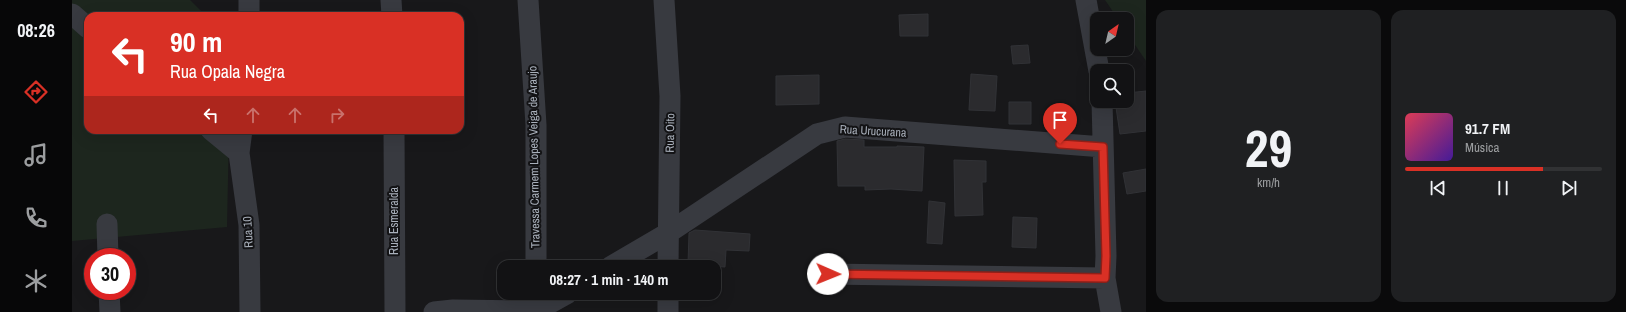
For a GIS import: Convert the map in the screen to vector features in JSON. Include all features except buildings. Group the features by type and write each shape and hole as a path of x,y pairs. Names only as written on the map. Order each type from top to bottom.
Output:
{"street":[{"path":"248,0 249,12"},
{"path":"391,0 392,12"},
{"name":"Travessa Carmem Lopes Veiga de Araujo","path":"528,0 536,125 536,260"},
{"name":"Rua Oito","path":"664,0 670,96 668,260"},
{"path":"1086,0 1098,64"},
{"path":"72,14 84,24"},
{"path":"1102,108 1106,256 1105,278 1111,312"},
{"name":"Rua Urucurana","path":"622,260 668,233 817,134 833,129 845,127 1103,147"},
{"path":"216,134 239,153"},
{"name":"Rua 10","path":"241,134 239,153 249,225 250,312"},
{"name":"Rua Esmeralda","path":"394,134 395,312"},
{"path":"107,224 108,248"},
{"path":"828,274 1105,278"},
{"path":"109,300 110,312"},
{"path":"434,312 536,305 549,300"},
{"path":"668,300 668,312"}],"shaded area":[{"path":"72,0 190,0 202,12 84,12 84,134 229,134 227,227 72,241"},
{"path":"1105,0 1146,0 1146,61 1134,43 1134,12 1113,12"}],"route":[{"path":"828,274 1105,278 1106,256 1103,147 1060,144"}]}
